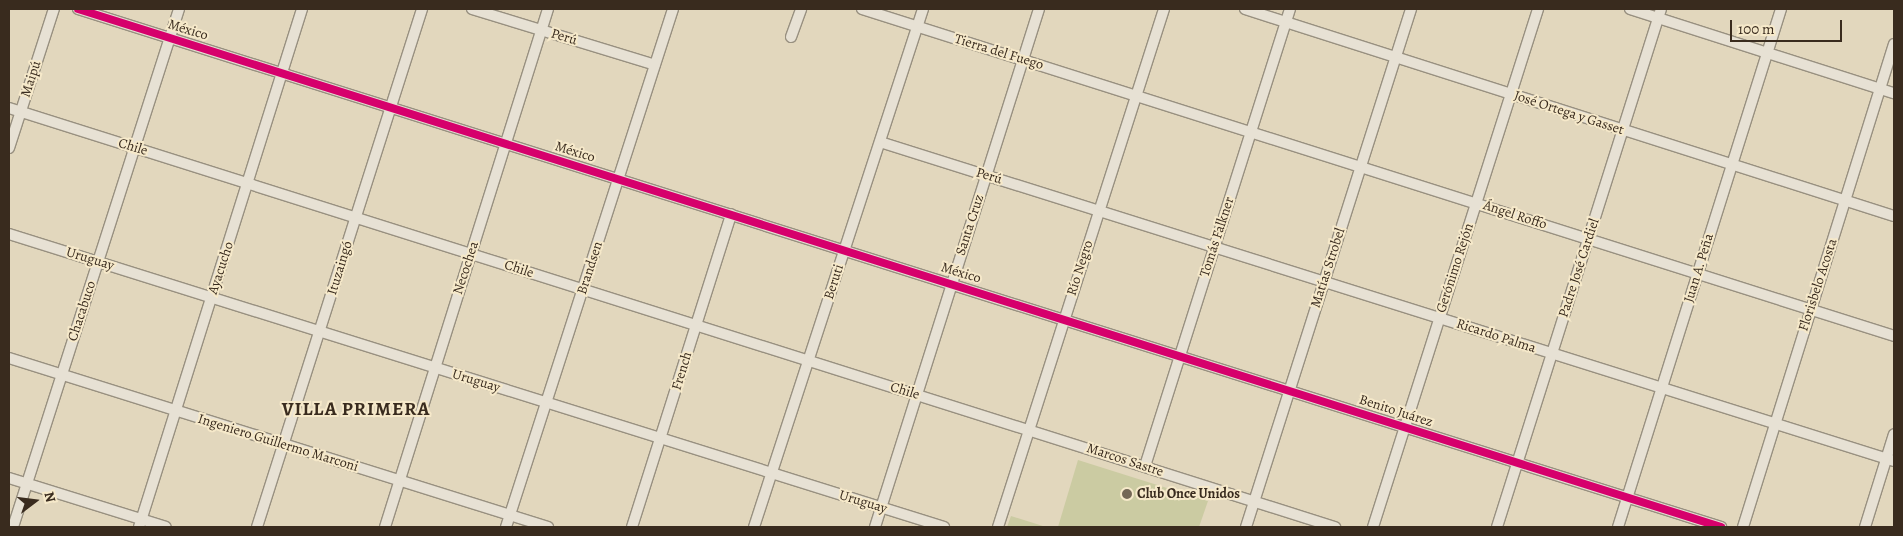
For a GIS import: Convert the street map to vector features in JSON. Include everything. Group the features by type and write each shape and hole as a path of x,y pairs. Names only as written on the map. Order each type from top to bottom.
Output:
{"street":[{"name":"Maipú","path":"9,148 54,9"},
{"name":"México","path":"78,9 1064,318"},
{"name":"Chacabuco","path":"14,527 179,9"},
{"name":"Ayacucho","path":"140,523 302,9"},
{"name":"Ituzaingó","path":"258,527 422,9"},
{"name":"Perú","path":"472,9 655,65"},
{"name":"Necochea","path":"385,527 548,9"},
{"name":"Brandsen","path":"506,527 673,9"},
{"path":"792,38 801,9"},
{"name":"Tierra del Fuego","path":"862,9 1136,94"},
{"name":"Beruti","path":"754,527 923,9"},
{"name":"Santa Cruz","path":"875,527 1039,9"},
{"name":"Río Negro","path":"998,527 1098,210 1164,9"},
{"name":"José Ortega y Gasset","path":"1245,9 1894,216"},
{"name":"Tomás Falkner","path":"1145,466 1290,9"},
{"name":"Matías Strobel","path":"1246,527 1411,9"},
{"name":"Gerónimo Rejón","path":"1373,527 1538,9"},
{"path":"1630,9 1660,13 1767,52 1894,93"},
{"name":"Juan A. Peña","path":"1618,527 1781,9"},
{"name":"Padre José Cardiel","path":"1497,527 1660,13"},
{"name":"Florisbelo Acosta","path":"1743,527 1894,44"},
{"name":"Ángel Roffo","path":"1136,94 1894,336"},
{"name":"Chile","path":"9,108 1029,430"},
{"name":"Perú","path":"880,142 1098,210"},
{"name":"Ricardo Palma","path":"1098,210 1890,460"},
{"name":"French","path":"632,527 731,214"},
{"name":"Uruguay","path":"9,234 944,527"},
{"name":"Benito Juárez","path":"1064,318 1721,527"},
{"name":"Ingeniero Guillermo Marconi","path":"9,358 548,527"},
{"name":"Marcos Sastre","path":"1029,430 1335,527"},
{"path":"1865,527 1890,460 1894,434"},
{"path":"9,478 140,523 166,527"}],"green space":[{"name":"Club Once Unidos","path":"1078,460 1208,501 1199,527 1058,527"},
{"path":"1011,516 1046,527 1007,527"}],"cycle path":[{"path":"78,9 1721,527"}],"place":[{"name":"Club Once Unidos","path":"1127,494"}],"district":[{"name":"VILLA PRIMERA","path":"356,410"}]}
